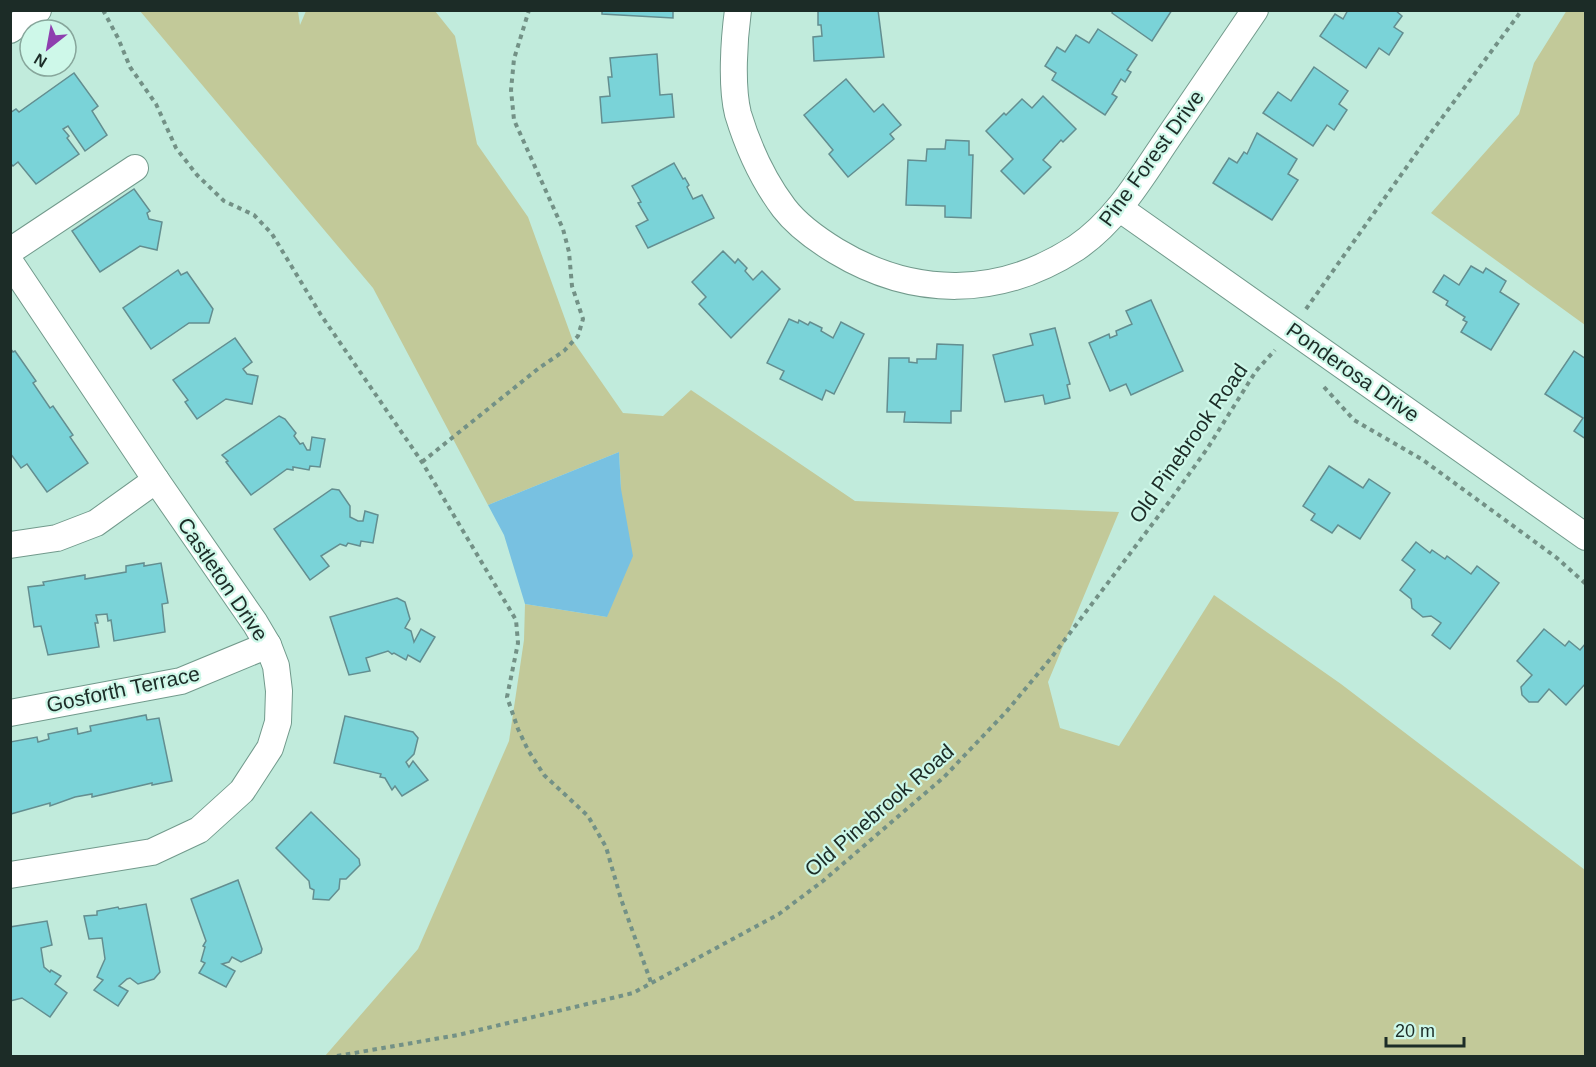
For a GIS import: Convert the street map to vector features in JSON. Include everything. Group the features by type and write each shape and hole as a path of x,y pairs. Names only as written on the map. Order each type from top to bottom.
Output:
{"street":[{"path":"10,30 38,10"},
{"name":"Pine Forest Drive","path":"738,10 734,46 738,112 756,161 785,209 824,244 859,265 888,277 958,287 996,282 1025,274 1060,258 1096,233 1119,208 1256,10"},
{"path":"10,251 135,168"},
{"name":"Ponderosa Drive","path":"1119,208 1586,537"},
{"name":"Castleton Drive","path":"10,262 156,480 211,557 268,645 276,666 279,691 278,722 270,748 242,792 199,830 152,852 10,875"},
{"path":"10,545 57,538 96,523 156,480"},
{"name":"Gosforth Terrace","path":"10,713 181,681 268,645"}],"path":[{"path":"103,10 130,67 156,104 176,148 197,175 224,201 254,215 272,234 321,315 422,462 516,620 518,643 507,697 518,729 544,775 588,816 606,848 621,899 652,985"},
{"path":"422,462 539,368 564,351 578,336 583,319 572,286 569,252 563,229 514,120 511,90 514,59 530,10"},
{"path":"1306,310 1430,134 1522,10"},
{"name":"Old Pinebrook Road","path":"337,1056 458,1035 633,993 652,985 779,914 849,860 944,777 1006,712 1051,658 1169,502 1207,449 1256,371 1275,350"},
{"path":"1318,382 1354,420 1423,460 1557,558 1586,584"}],"green space":[{"path":"1567,10 1585,11 1585,325 1431,213 1519,114 1534,63"},
{"path":"140,11 298,11 300,25 306,11 435,11 455,36 477,144 528,217 573,341 623,413 663,416 691,390 855,501 1119,512 1048,682 1060,728 1119,746 1214,595 1341,684 1585,870 1585,1056 325,1056 418,949 509,741 524,640 525,604 607,617 621,489 619,452 488,505 373,288"}],"water":[{"path":"619,452 621,489 633,556 607,617 525,604 504,535 488,505"}],"building":[{"path":"602,10 673,10 673,18 602,14"},
{"path":"818,10 878,10 884,57 814,61 813,37 822,36 821,25 818,25"},
{"path":"1113,10 1172,10 1152,41 1112,13"},
{"path":"1348,10 1395,10 1402,16 1394,27 1403,33 1389,55 1379,48 1366,68 1320,36 1335,14 1343,19"},
{"path":"1098,29 1137,55 1127,70 1131,72 1125,82 1121,79 1112,94 1117,97 1105,115 1052,80 1056,73 1045,66 1057,47 1065,52 1076,35 1089,43"},
{"path":"657,54 660,95 672,94 674,117 602,123 600,97 610,96 608,77 612,77 610,58"},
{"path":"1314,67 1348,91 1339,104 1347,110 1334,130 1327,125 1313,146 1263,113 1278,92 1291,101"},
{"path":"67,78 78,78 98,106 92,111 107,135 85,151 68,126 63,129 79,154 36,184 18,162 13,166 10,163 10,113 16,109 19,112"},
{"path":"846,79 874,112 883,104 901,125 890,134 894,139 848,177 829,154 833,150 804,115"},
{"path":"1043,96 1076,129 1063,142 1061,140 1043,160 1051,167 1024,194 1001,171 1013,159 986,131 1022,99 1032,108"},
{"path":"1257,133 1297,159 1288,174 1298,180 1272,220 1213,183 1229,158 1237,163 1244,152 1247,154"},
{"path":"946,140 969,141 969,155 973,155 971,218 945,217 945,206 906,205 908,160 926,161 927,149 945,149"},
{"path":"674,163 689,185 687,187 693,199 702,195 714,218 648,248 636,226 648,220 638,203 641,202 632,186"},
{"path":"134,189 150,211 147,213 149,219 162,222 157,250 140,246 100,272 72,231"},
{"path":"723,251 735,263 738,259 747,268 745,271 753,280 762,271 780,289 731,338 699,304 706,297 692,282"},
{"path":"1471,266 1483,273 1486,268 1506,281 1500,292 1519,304 1491,350 1461,332 1467,322 1463,320 1465,317 1446,305 1448,301 1433,292 1444,275 1459,285"},
{"path":"178,270 181,275 187,272 213,309 209,323 189,323 151,349 123,308"},
{"path":"1151,300 1183,371 1131,395 1126,384 1110,391 1089,343 1109,334 1110,338 1117,335 1116,331 1132,324 1126,311"},
{"path":"789,319 798,323 799,320 808,325 810,322 822,328 821,331 833,338 841,322 864,334 834,394 826,390 822,400 780,379 784,371 767,363"},
{"path":"1055,328 1070,384 1067,385 1070,398 1045,404 1043,395 1005,402 993,355 1033,345 1030,334"},
{"path":"235,338 252,362 243,369 247,374 258,376 252,404 226,399 197,419 185,402 188,400 173,380"},
{"path":"937,344 963,345 961,411 951,411 951,423 904,422 905,412 887,412 889,358 909,358 909,362 917,363 917,359 936,359"},
{"path":"10,348 13,352 15,351 36,381 33,383 50,408 53,406 73,435 70,437 88,463 47,492 27,464 21,468 10,453"},
{"path":"1574,351 1586,359 1586,439 1574,431 1583,418 1545,394"},
{"path":"279,416 285,419 296,433 294,436 300,444 303,443 307,450 310,450 312,437 325,439 320,467 310,466 309,470 293,467 293,470 287,469 251,495 222,455"},
{"path":"1329,466 1363,488 1369,479 1390,493 1360,539 1338,525 1332,533 1311,520 1315,514 1303,506"},
{"path":"332,489 339,490 350,506 350,517 363,521 365,511 378,515 373,543 361,541 360,546 340,544 321,556 329,566 310,580 274,529"},
{"path":"1416,542 1430,553 1432,550 1445,559 1447,556 1471,574 1477,566 1499,583 1450,649 1432,635 1441,623 1431,616 1423,617 1412,608 1411,599 1400,590 1415,570 1402,560"},
{"path":"144,563 144,566 161,563 168,603 162,604 165,632 114,641 111,620 108,621 107,614 96,615 99,647 48,655 41,626 34,627 28,587 44,585 43,582 85,575 85,579 126,572 126,566"},
{"path":"397,598 405,602 410,619 405,628 411,631 414,642 421,629 435,637 420,662 408,655 406,660 388,651 366,658 370,671 349,675 330,617"},
{"path":"1544,629 1565,646 1569,641 1580,650 1586,643 1586,683 1566,705 1549,689 1538,702 1529,702 1522,695 1521,687 1532,675 1517,661"},
{"path":"146,715 147,720 159,718 172,781 152,785 152,783 92,797 92,794 75,797 50,806 50,803 11,814 10,742 37,737 38,742 49,739 48,734 77,728 78,734 91,731 90,726"},
{"path":"345,716 413,732 418,738 414,754 406,762 409,767 413,761 428,780 402,796 395,786 392,790 385,778 380,777 381,774 334,763"},
{"path":"311,812 359,859 360,865 346,879 340,879 339,889 329,900 313,899 314,890 310,888 309,881 276,848"},
{"path":"238,880 262,949 261,953 241,962 232,957 229,962 222,964 235,971 226,987 199,973 205,963 201,961 206,941 191,899"},
{"path":"146,904 160,972 154,979 138,984 130,978 127,979 119,986 128,991 118,1006 94,990 103,980 97,977 105,959 102,938 89,939 84,916 97,915 97,911"},
{"path":"47,921 52,945 41,948 44,967 61,976 55,984 67,993 50,1017 22,998 10,1001 10,927"}]}
